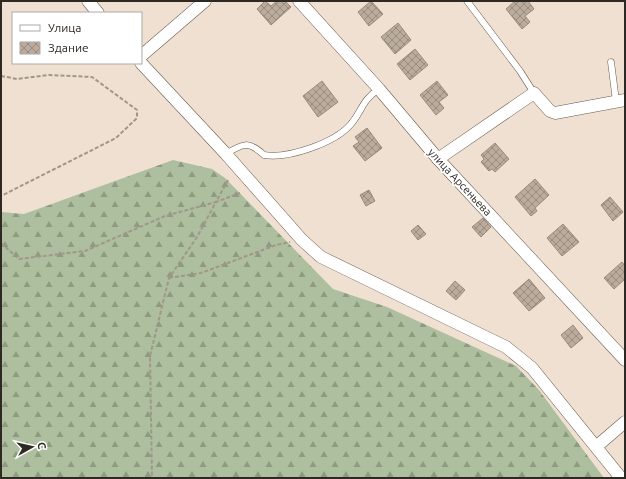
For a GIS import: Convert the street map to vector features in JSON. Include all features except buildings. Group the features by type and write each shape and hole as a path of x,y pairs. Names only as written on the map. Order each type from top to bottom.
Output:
{"street":[{"path":"88,1 97,12"},
{"path":"142,55 204,1"},
{"name":"улица Арсеньева","path":"299,1 379,89 438,159 625,360"},
{"path":"142,64 226,154 302,240 321,257 334,265 506,347 532,368 597,446 621,478"},
{"path":"438,159 534,93 550,111 555,113 620,100"},
{"path":"597,446 625,422"}],"lane":[{"path":"467,1 520,71 534,93"},
{"path":"611,62 620,100"},
{"path":"226,154 236,147 248,144 254,146 264,155 284,155 322,143 346,130 368,96 379,89"}],"path":[{"path":"1,76 17,79 49,75 92,78 137,110 137,118 116,138 1,196"},
{"path":"152,478 150,356 169,278 198,237 228,180"},
{"path":"1,243 19,259 85,250 164,216 216,202 240,193"},
{"path":"169,278 201,273 276,245 302,240"}],"green space":[{"path":"173,160 212,169 225,178 333,289 387,307 516,366 539,390 604,478 1,478 1,212 24,214"}]}
